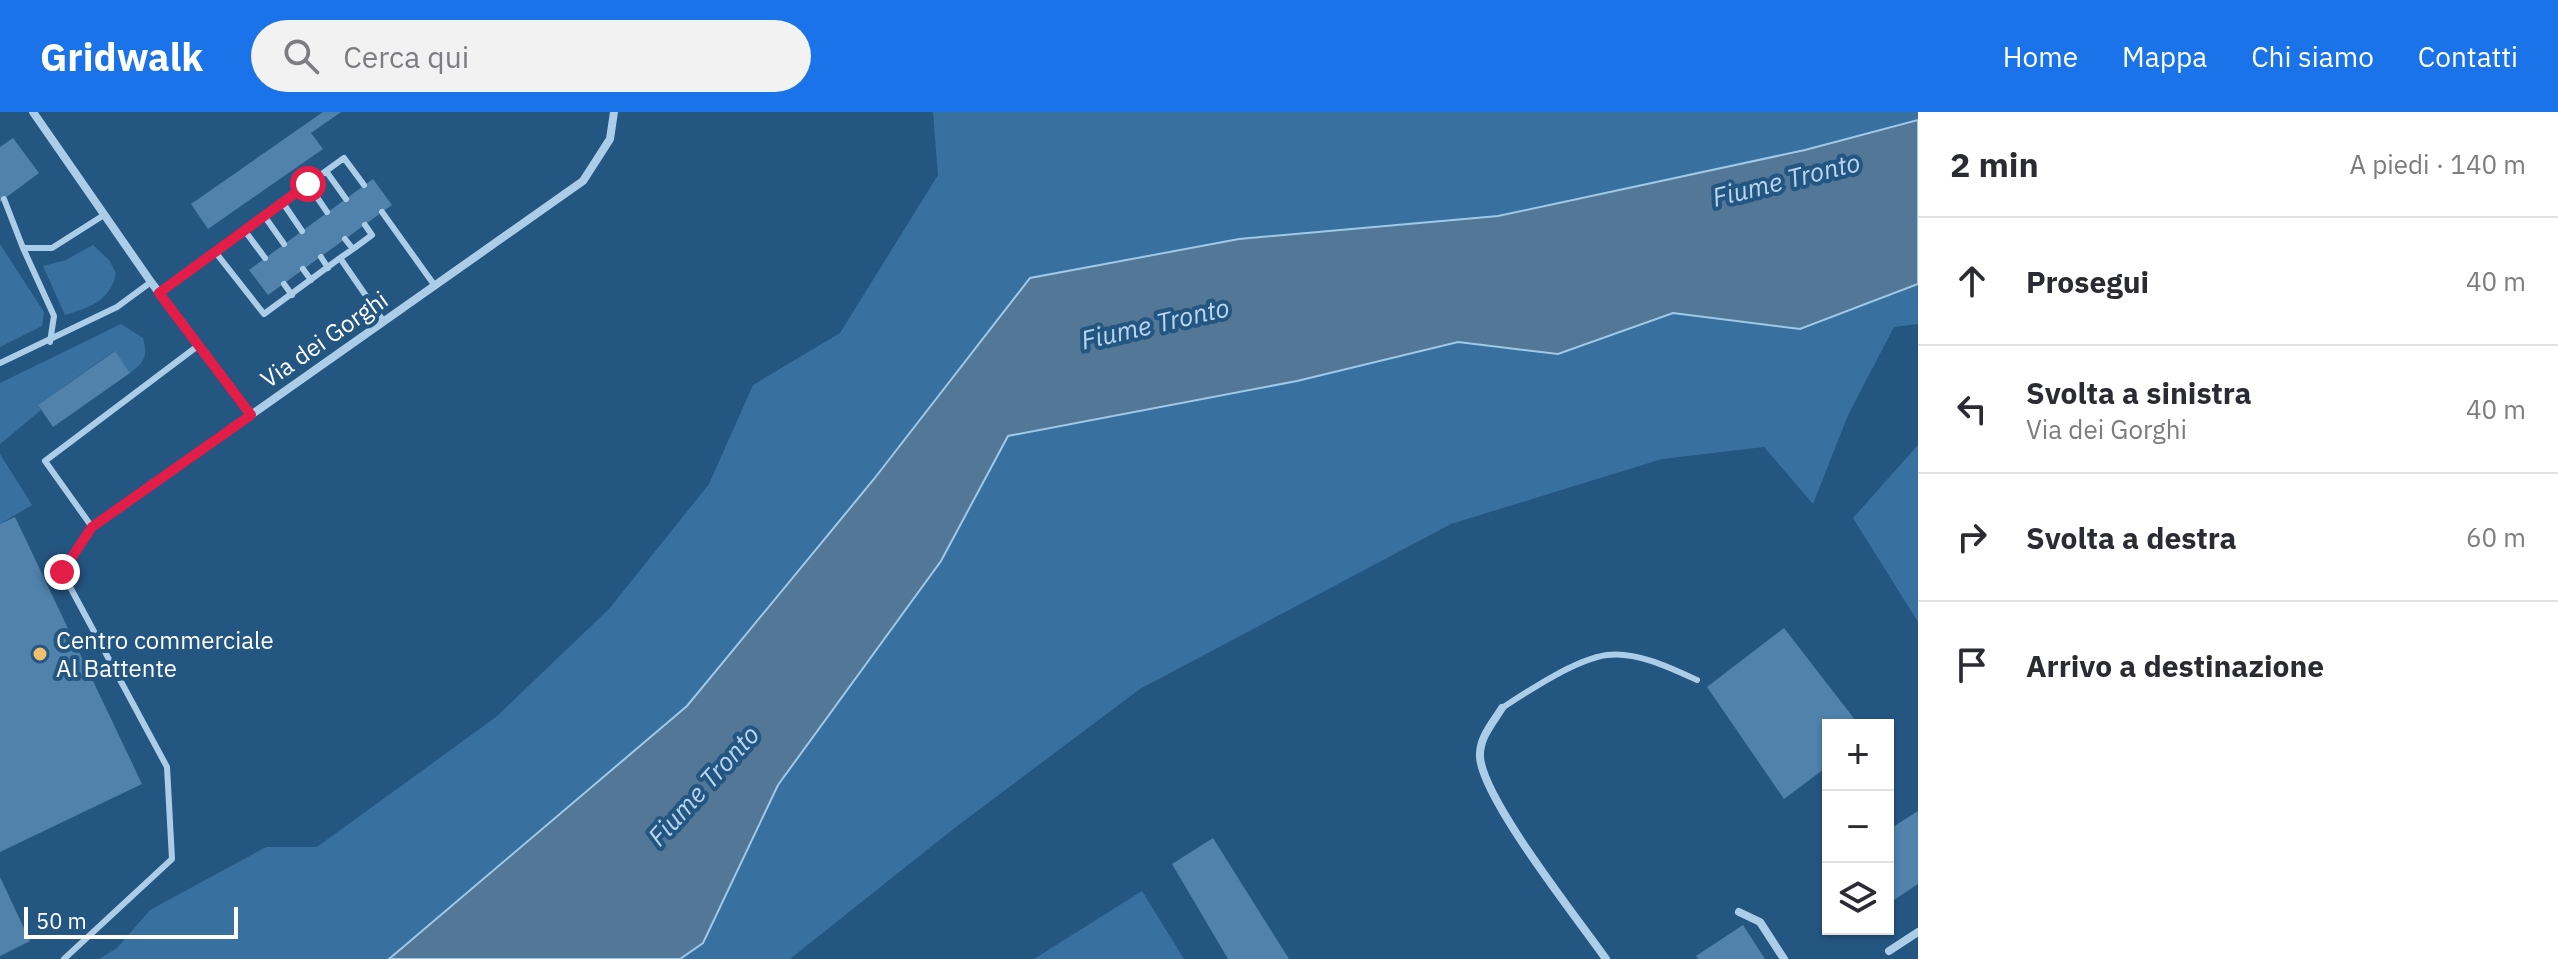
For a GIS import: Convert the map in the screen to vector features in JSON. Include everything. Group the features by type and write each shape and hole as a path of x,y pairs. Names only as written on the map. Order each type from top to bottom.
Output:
{"street":[{"name":"Via dei Gorghi","path":"33,112 151,282 251,415 583,181 610,139 614,112"},
{"path":"1502,708 1482,739 1480,759 1498,805 1606,959"},
{"path":"1739,912 1760,922 1784,959"},
{"path":"1889,951 1918,932"}],"lane":[{"path":"159,293 344,158 364,185"},
{"path":"326,171 346,199"},
{"path":"308,184 327,212"},
{"path":"4,199 54,316 50,342"},
{"path":"283,203 302,231"},
{"path":"382,212 435,286"},
{"path":"23,248 52,248 104,215"},
{"path":"265,217 284,244"},
{"path":"216,253 264,314 372,235 365,225"},
{"path":"245,231 265,258"},
{"path":"345,239 353,249"},
{"path":"321,257 328,268"},
{"path":"340,258 384,322"},
{"path":"303,269 311,280"},
{"path":"0,363 50,342 117,307 151,282"},
{"path":"284,284 292,295"},
{"path":"92,527 45,461 199,345"},
{"path":"64,959 172,859 167,767 62,572 92,527 251,415"},
{"path":"1502,708 1543,681 1608,655 1654,661 1697,680"}],"shaded area":[{"path":"933,112 1918,112 1918,120 1805,150 1498,216 1239,239 1030,278 874,479 687,706 389,959 99,959 117,948 150,910 266,847 317,847 496,717 609,609 709,484 753,385 840,333 938,175"},
{"path":"0,244 44,312 42,326 0,347"},
{"path":"93,245 109,260 116,273 113,283 98,302 65,315 43,266 66,260"},
{"path":"1918,284 1918,324 1894,327 1848,415 1813,504 1764,447 1662,459 1451,524 1140,689 952,830 790,959 680,959 703,943 778,785 941,561 1008,436 1297,381 1458,342 1558,354 1674,313 1800,329"},
{"path":"121,324 143,338 145,354 139,365 130,373 114,351 38,405 41,410 0,444 0,383"},
{"path":"1918,445 1918,622 1853,518"},
{"path":"0,454 32,505 0,524"},
{"path":"1142,891 1184,959 1034,959"}],"water":[{"name":"Fiume Tronto","path":"1918,120 1918,284 1800,329 1673,313 1558,354 1458,342 1297,381 1008,436 941,561 778,785 703,943 680,959 389,959 687,706 874,479 1030,278 1239,239 1498,216 1805,150"}],"building":[{"path":"323,112 341,112 311,133 323,149 208,229 191,204"},
{"path":"13,138 39,173 0,202 0,147"},
{"path":"373,179 392,205 268,295 249,270"},
{"path":"115,351 130,373 53,427 38,405"},
{"name":"Centro commerciale Al Battente","path":"15,517 142,784 0,852 0,524"},
{"path":"1784,628 1854,719 1822,719 1822,770 1784,799 1707,687"},
{"path":"1918,811 1918,884 1894,900 1894,863 1894,826"},
{"path":"1213,838 1289,959 1228,959 1172,864"},
{"path":"0,877 30,941 0,956"},
{"path":"1743,925 1765,959 1698,959 1696,956"}],"place":[{"name":"Centro commerciale Al Battente","path":"40,654"}],"route":[{"path":"62,572 92,527 251,415 159,293 308,184"}]}
